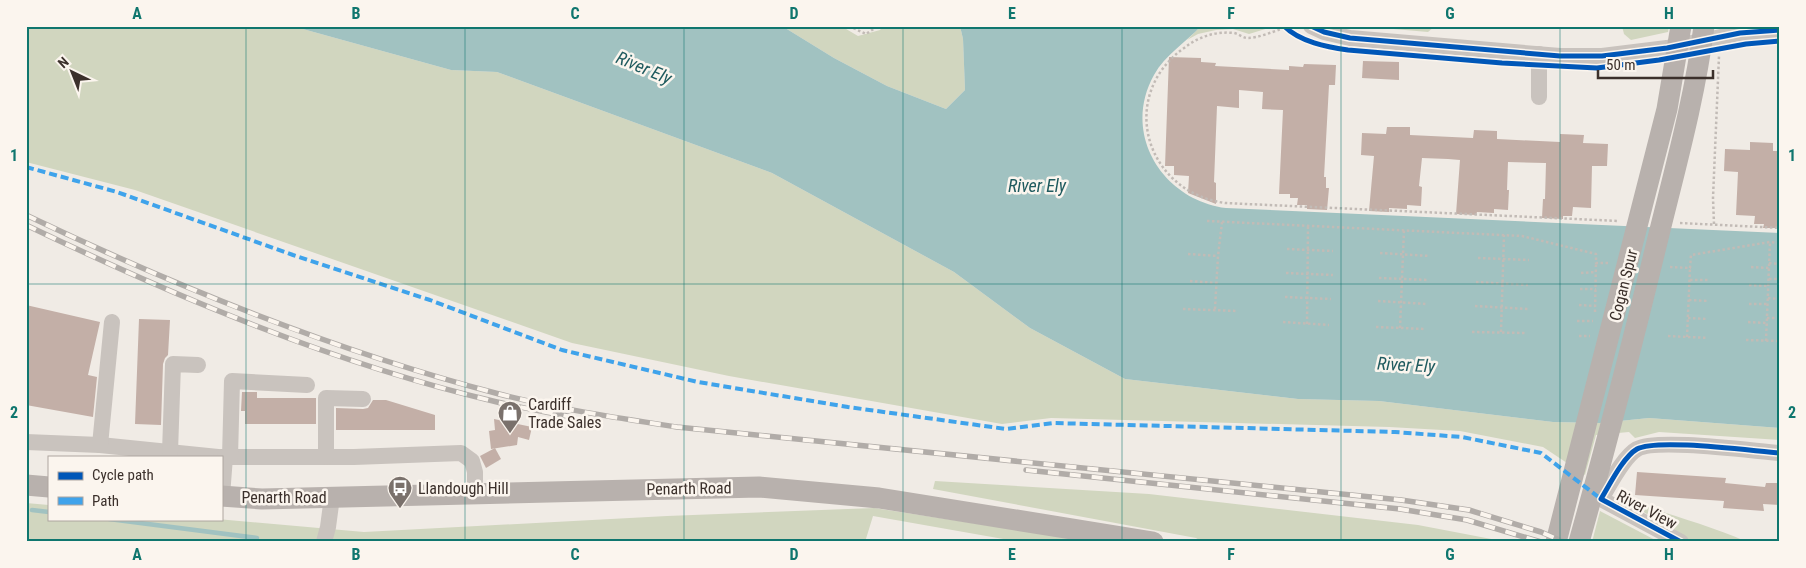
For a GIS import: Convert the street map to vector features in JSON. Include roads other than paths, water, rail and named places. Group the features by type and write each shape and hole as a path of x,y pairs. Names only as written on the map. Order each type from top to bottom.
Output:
{"main road":[{"name":"Cogan Spur","path":"1556,542 1667,109 1681,26"},
{"name":"Cogan Spur","path":"1580,542 1624,376 1679,153 1698,65 1704,26"},
{"path":"26,485 48,487"},
{"name":"Penarth Road","path":"222,496 262,499 759,487 879,498 1153,542"}],"street":[{"path":"1312,26 1324,32 1350,38 1580,56 1620,54 1667,48 1740,33 1780,30"},
{"path":"1539,54 1539,97"},
{"path":"100,446 112,322"},
{"path":"170,452 173,364 198,365"},
{"path":"222,496 223,457 232,381 307,385"},
{"path":"326,457 326,398 363,399"},
{"path":"26,442 100,446 212,456"},
{"name":"River View","path":"1681,542 1601,499 1628,457 1643,447 1666,445 1780,453"},
{"path":"223,457 326,457 461,453 472,461 475,472 475,494"},
{"path":"324,542 332,497"}],"water":[{"name":"River Ely","path":"292,26 782,26 834,58 887,86 946,109 965,90 963,39 960,26 1201,26 1169,55 1154,75 1145,97 1142,120 1146,141 1154,161 1167,178 1184,192 1203,202 1226,208 1780,233 1780,428 1649,418 1600,423 1553,422 1379,401 1298,399 1125,379 1030,328 954,272 772,173 497,72 451,70"}],"waterway":[{"path":"32,510 48,512"},
{"path":"117,520 257,538"}],"railway":[{"path":"26,215 141,268 258,316 318,338 438,377 543,404 677,427 1401,500 1469,510 1541,532 1564,542"},
{"path":"26,225 198,303 316,348 436,386 506,404 572,417"},
{"path":"1026,470 1400,509 1467,520 1541,542"}],"place":[{"name":"Cardiff Trade Sales","path":"510,434"},
{"name":"Llandough Hill","path":"400,509"}]}
